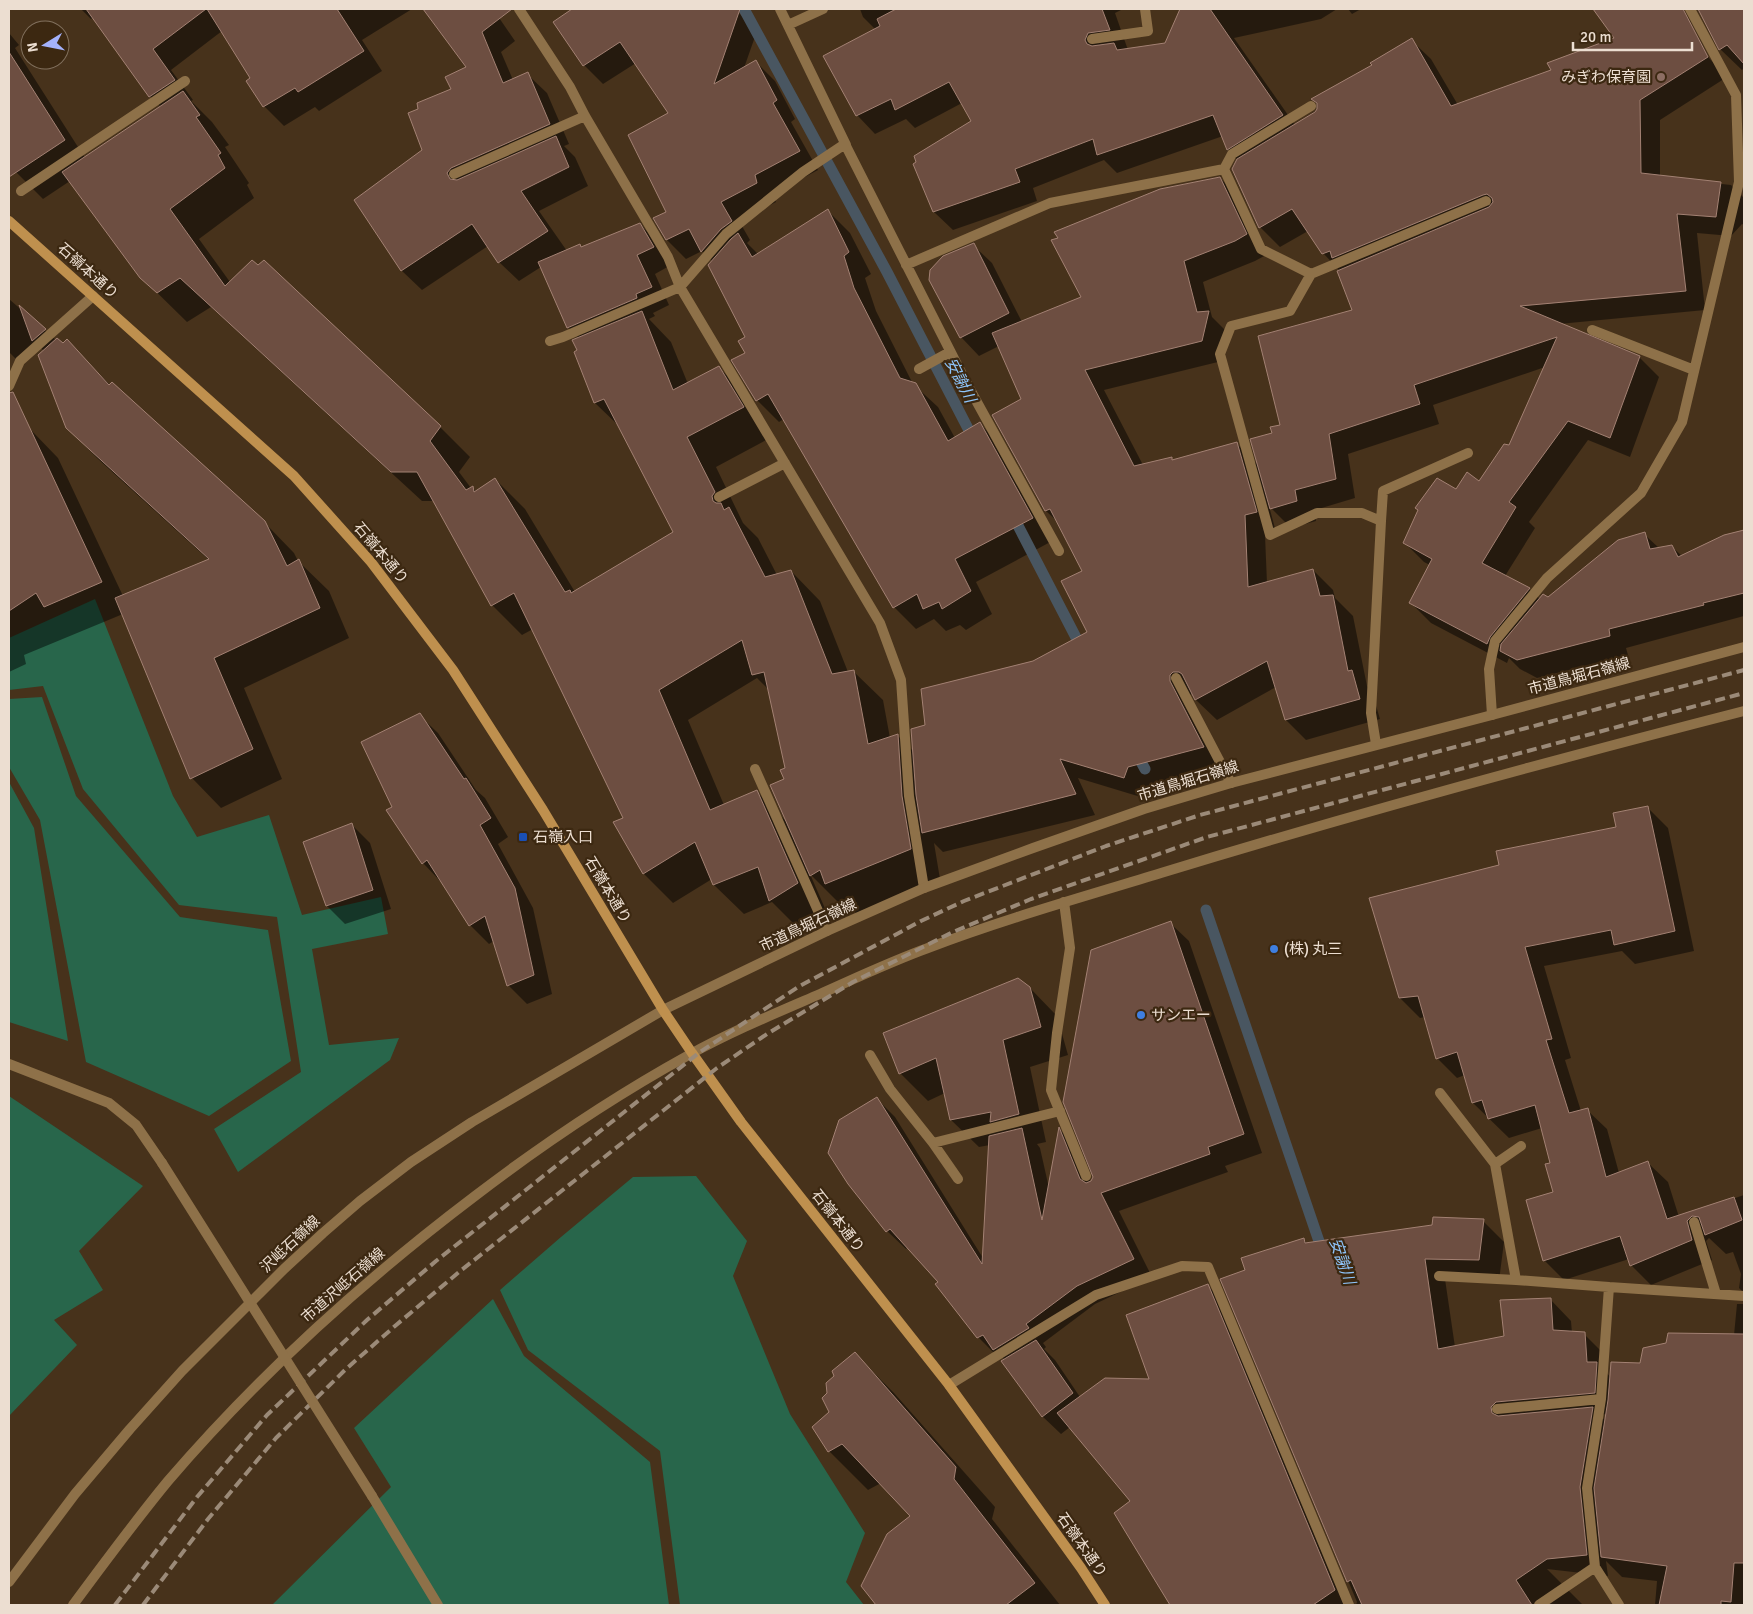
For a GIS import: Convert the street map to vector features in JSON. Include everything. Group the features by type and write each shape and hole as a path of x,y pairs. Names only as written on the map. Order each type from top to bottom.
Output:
{"main road":[{"name":"石嶺本通り","path":"9,221 294,476 371,562 453,670 543,810 663,1010 692,1053 741,1122 949,1385 1081,1568 1104,1605"}],"street":[{"path":"519,9 570,87 668,257 680,286 880,623 901,680 909,796 924,888"},
{"path":"780,9 950,352 1059,551"},
{"path":"788,25 823,9"},
{"path":"1092,39 1148,31 1145,9"},
{"path":"1492,715 1489,669 1495,641 1547,578 1641,494 1682,422 1739,182 1736,96 1690,9"},
{"path":"21,191 185,80"},
{"path":"1224,169 1232,154 1311,106"},
{"path":"454,174 585,116"},
{"path":"550,341 680,286 726,234 803,172 846,145"},
{"path":"906,265 1050,203 1224,169"},
{"path":"1224,169 1261,249 1311,274"},
{"path":"1381,521 1362,512 1317,513 1270,535 1220,354 1231,326 1290,311 1311,274 1486,201"},
{"path":"9,386 20,361 93,296"},
{"path":"1592,330 1694,370"},
{"path":"919,369 950,352"},
{"path":"1376,744 1372,714 1383,491 1468,453"},
{"path":"719,497 785,463"},
{"name":"市道鳥堀石嶺線","path":"663,1010 924,888 1144,809 1231,783 1492,715 1744,646"},
{"path":"1176,678 1231,783"},
{"path":"692,1053 786,1008 927,948 1064,902 1268,840 1744,710"},
{"path":"755,769 827,932"},
{"path":"1064,902 1070,948 1051,1090 1086,1176"},
{"name":"沢岻石嶺線","path":"9,1582 75,1494 182,1371 284,1269 323,1233 411,1162 472,1122 663,1010"},
{"name":"市道沢岻石嶺線","path":"73,1605 167,1483 218,1425 302,1342 364,1286 442,1220 517,1164 617,1096 692,1053"},
{"path":"870,1055 890,1089 933,1143 958,1180"},
{"path":"9,1064 109,1103 136,1125 162,1163 372,1496 438,1605"},
{"path":"1440,1093 1495,1164 1516,1280"},
{"path":"933,1143 1060,1110"},
{"path":"1495,1164 1521,1146"},
{"path":"1694,1222 1716,1294"},
{"path":"949,1385 1096,1295 1182,1266 1208,1267 1349,1605"},
{"path":"1439,1276 1744,1296"},
{"path":"1609,1287 1601,1399 1587,1488 1595,1567 1619,1605"},
{"path":"1497,1409 1601,1399"},
{"path":"1538,1605 1595,1567"}],"green space":[{"path":"95,599 173,796 197,837 269,815 302,915 381,897 388,934 312,949 329,1045 399,1038 390,1060 238,1172 214,1129 301,1072 277,917 179,905 83,789 43,686 9,690 9,638"},
{"path":"42,697 76,796 180,917 268,930 291,1061 209,1116 86,1062 40,820 9,767 9,699"},
{"path":"9,782 34,828 68,1041 9,1022"},
{"path":"9,1096 143,1186 79,1251 103,1290 54,1320 77,1345 9,1416"},
{"path":"696,1176 747,1241 733,1276 790,1414 865,1533 846,1582 864,1605 680,1605 660,1451 528,1350 500,1290 633,1177"},
{"path":"493,1299 524,1356 650,1462 669,1605 272,1605 391,1487 354,1428"}],"building":[{"path":"86,9 206,9 153,49 175,80 149,97"},
{"path":"207,9 337,9 364,51 298,92 295,88 263,107 246,81 250,78"},
{"path":"423,9 512,9 482,32 503,83 528,72 550,124 451,168 447,173 450,179 457,180 556,136 569,167 521,191 548,231 498,263 472,224 401,271 354,200 422,150 408,113 418,109 417,103 451,89 445,77 466,67"},
{"path":"572,9 740,9 714,84 756,60 777,100 773,103 800,151 755,175 757,183 721,202 732,221 721,229 701,252 689,229 666,240 653,218 666,212 628,135 668,113 620,42 583,66 553,22"},
{"path":"896,9 1102,9 1110,30 1088,33 1085,40 1087,44 1092,46 1114,43 1117,50 1165,43 1180,9 1210,9 1283,115 1227,150 1213,115 1097,155 1093,139 1015,169 1020,182 933,212 913,164 916,162 914,156 971,121 949,82 895,110 891,99 856,116 823,56 880,26 877,19"},
{"path":"1593,9 1683,9 1708,57 1640,100 1641,173 1721,182 1716,217 1677,214 1686,291 1520,306 1640,356 1610,438 1568,421 1509,502 1516,507 1482,563 1530,588 1490,637 1487,644 1409,603 1432,559 1403,543 1418,510 1415,508 1437,478 1456,489 1467,472 1479,481 1504,444 1509,445 1557,337 1414,385 1420,404 1329,434 1336,479 1295,490 1297,501 1270,509 1250,439 1272,433 1270,427 1280,425 1258,336 1352,310 1337,271 1489,207 1493,202 1492,198 1487,194 1483,195 1332,258 1330,251 1322,254 1292,209 1259,228 1232,169 1237,159 1315,112 1317,103 1311,99 1372,65 1370,63 1412,38 1451,106 1551,70 1547,63 1614,38"},
{"path":"1698,9 1744,9 1744,64 1727,45 1719,50"},
{"path":"9,52 65,140 9,177"},
{"path":"183,91 200,115 196,117 221,153 218,155 225,168 170,209 225,286 252,260 258,265 264,260 441,426 430,441 466,490 473,486 474,492 495,478 565,592 570,590 571,593 673,532 604,399 594,403 574,352 577,350 572,340 642,311 673,390 719,366 744,407 687,437 715,492 712,496 713,501 721,503 724,510 729,507 765,577 791,570 832,674 854,670 868,744 898,734 902,796 911,849 825,884 820,870 810,876 770,785 784,779 780,770 785,768 764,672 752,675 742,640 659,690 710,810 757,790 798,883 769,901 758,867 713,885 695,842 643,874 613,822 623,818 514,593 491,606 417,472 391,472 180,278 157,293 140,278 62,172"},
{"path":"1220,177 1247,234 1235,241 1184,261 1197,312 1209,311 1202,341 1085,370 1134,466 1172,457 1172,460 1237,442 1257,512 1245,515 1248,587 1313,569 1320,596 1333,595 1348,671 1352,670 1360,699 1285,720 1267,661 1195,700 1182,674 1173,672 1170,675 1170,681 1204,747 1128,767 1124,778 1060,759 1076,794 922,833 916,795 911,729 925,725 921,689 1033,661 1087,632 1061,581 1082,571 1050,509 1045,511 992,415 1021,399 992,333 1081,297 1051,240 1058,238 1054,232 1160,189"},
{"path":"828,209 849,252 844,256 854,288 900,378 916,383 948,441 980,422 1033,518 955,559 971,591 942,609 939,602 923,609 917,594 893,608 768,394 756,401 731,360 745,353 738,341 745,337 708,265 738,233 752,257"},
{"path":"640,223 654,247 637,255 652,287 636,294 637,298 567,328 538,262 580,244 581,247"},
{"path":"974,243 1009,313 960,338 929,280 930,270 943,256"},
{"path":"19,305 46,329 32,341"},
{"path":"57,338 63,343 67,339 109,385 112,382 265,521 287,566 299,559 320,608 214,658 253,749 190,779 115,598 209,559 66,428 38,355"},
{"path":"13,392 102,582 44,607 36,593 9,611 9,393"},
{"path":"1744,530 1744,593 1609,629 1610,636 1517,660 1500,651 1501,644 1543,594 1548,597 1618,540 1645,532 1650,549 1672,545 1678,557 1724,535"},
{"path":"420,713 464,779 466,778 491,818 480,825 515,888 534,975 507,986 485,916 469,926 427,860 422,864 386,810 392,807 361,742"},
{"path":"1648,806 1675,931 1614,945 1611,930 1525,947 1552,1039 1546,1040 1569,1113 1588,1108 1606,1177 1648,1161 1667,1219 1734,1197 1742,1220 1705,1235 1699,1217 1692,1216 1687,1221 1692,1240 1630,1266 1620,1236 1543,1261 1526,1200 1553,1192 1545,1164 1550,1163 1535,1105 1488,1119 1482,1100 1472,1103 1457,1052 1436,1059 1418,996 1399,998 1369,898 1499,865 1496,851 1616,827 1613,813"},
{"path":"352,823 373,890 326,906 303,842"},
{"path":"1171,921 1244,1134 1208,1147 1210,1154 1101,1193 1134,1259 1077,1286 1026,1324 1029,1328 993,1350 983,1335 977,1338 935,1284 938,1282 890,1229 886,1232 848,1184 828,1153 839,1120 877,1097 982,1264 989,1136 1022,1128 1042,1220 1059,1127 1080,1179 1086,1183 1091,1181 1093,1177 1063,1102 1091,950"},
{"path":"1018,978 1030,987 1041,1027 1003,1040 1019,1114 990,1122 991,1112 950,1120 936,1058 899,1074 883,1033"},
{"path":"1433,1217 1484,1219 1479,1260 1425,1259 1438,1349 1504,1336 1500,1300 1551,1298 1553,1330 1585,1332 1587,1362 1597,1362 1595,1393 1496,1402 1491,1407 1492,1413 1498,1416 1593,1407 1580,1487 1587,1555 1547,1559 1516,1580 1532,1605 1362,1605 1351,1580 1347,1582 1220,1279 1245,1270 1241,1258 1304,1238 1305,1243 1432,1225"},
{"path":"1208,1284 1335,1590 1313,1605 1170,1605 1114,1513 1130,1501 1057,1413 1105,1378 1149,1379 1126,1315"},
{"path":"1668,1333 1744,1334 1744,1563 1734,1563 1731,1602 1721,1601 1721,1605 1659,1605 1667,1566 1601,1557 1594,1488 1608,1400 1611,1362 1640,1363 1643,1348 1666,1343"},
{"path":"1036,1340 1073,1393 1042,1417 1001,1361"},
{"path":"855,1352 956,1467 954,1479 1035,1583 1006,1605 876,1605 861,1586 887,1534 910,1516 842,1444 828,1452 812,1427 829,1412 822,1398 827,1393 826,1383 834,1376 832,1371"}],"waterway":[{"name":"安謝川","path":"744,9 887,272 975,442"},
{"name":"安謝川","path":"1012,514 1083,651"},
{"name":"安謝川","path":"1135,751 1145,769"},
{"name":"安謝川","path":"1206,910 1324,1256"}],"railway":[{"path":"115,1605 197,1497 267,1415 367,1320 436,1261 700,1052 798,987 921,921 964,901 1106,846 1200,815 1744,670"},
{"path":"143,1605 208,1519 276,1438 346,1369 395,1326 459,1272 717,1068 767,1034 853,982 953,932 1031,899 1207,837 1744,693"}],"place":[{"name":"みぎわ保育園","path":"1661,77"},
{"name":"石嶺入口","path":"523,837"},
{"name":"(株) 丸三","path":"1274,949"},
{"name":"サンエー","path":"1141,1015"}]}
